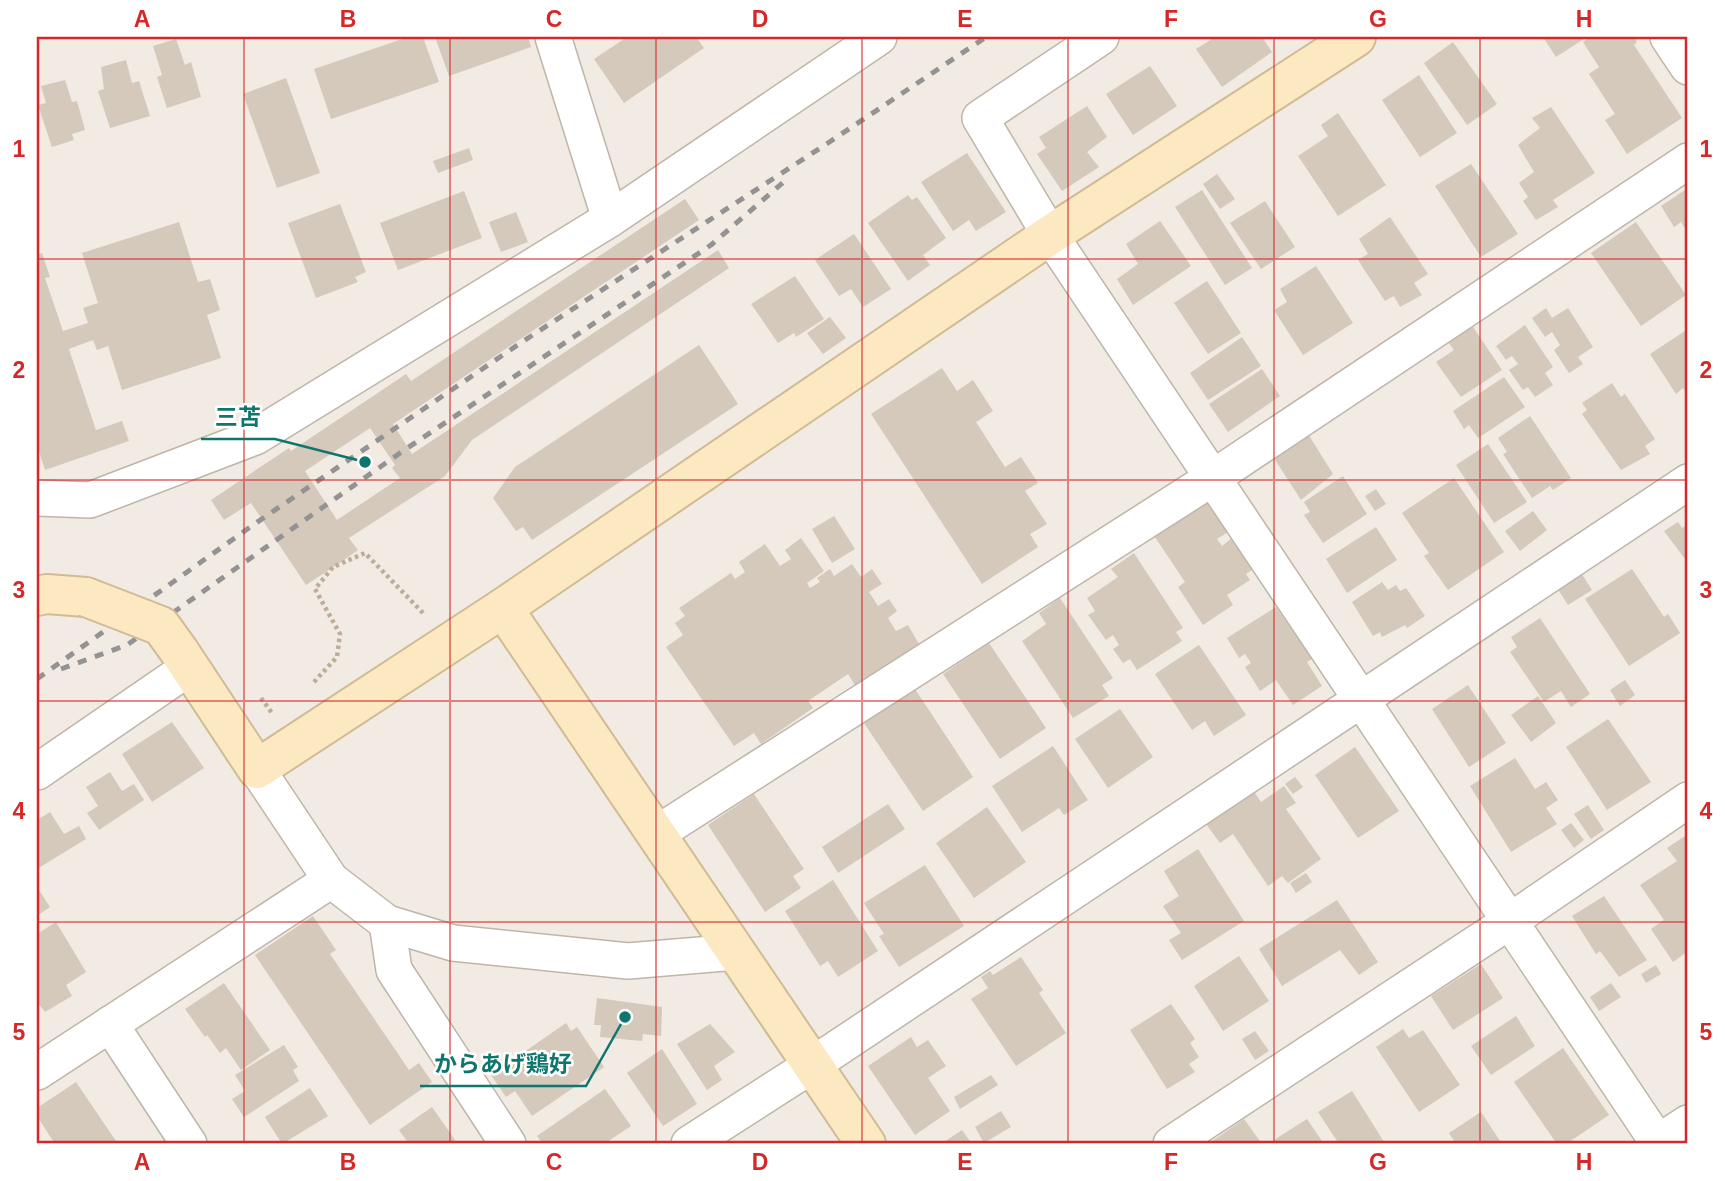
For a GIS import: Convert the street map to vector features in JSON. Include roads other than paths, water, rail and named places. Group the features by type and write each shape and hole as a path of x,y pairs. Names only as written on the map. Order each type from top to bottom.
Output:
{"street":[{"path":"553,37 610,219"},
{"path":"37,498 90,500 255,437 610,219 879,37"},
{"path":"1101,37 980,118 1050,235 1211,479 1658,1144 1688,1123"},
{"path":"257,769 503,608 1050,235 1356,37"},
{"path":"1668,37 1688,67"},
{"path":"656,834 1211,479 1688,161"},
{"path":"689,1144 1688,482"},
{"path":"37,596 47,594 86,597 161,626 331,880 387,923 453,943 628,961 736,953"},
{"path":"503,608 866,1144"},
{"path":"37,772 184,659"},
{"path":"1171,1144 1510,921 1688,800"},
{"path":"37,1072 331,880"},
{"path":"387,923 394,970 508,1144"},
{"path":"110,1024 189,1144"}],"railway":[{"path":"37,679 253,525 522,342 986,37"},
{"path":"61,669 127,645 400,453 711,245 787,179"}],"place":[{"name":"三苫","path":"365,462"},
{"name":"からあげ鶏好","path":"625,1017"}]}
